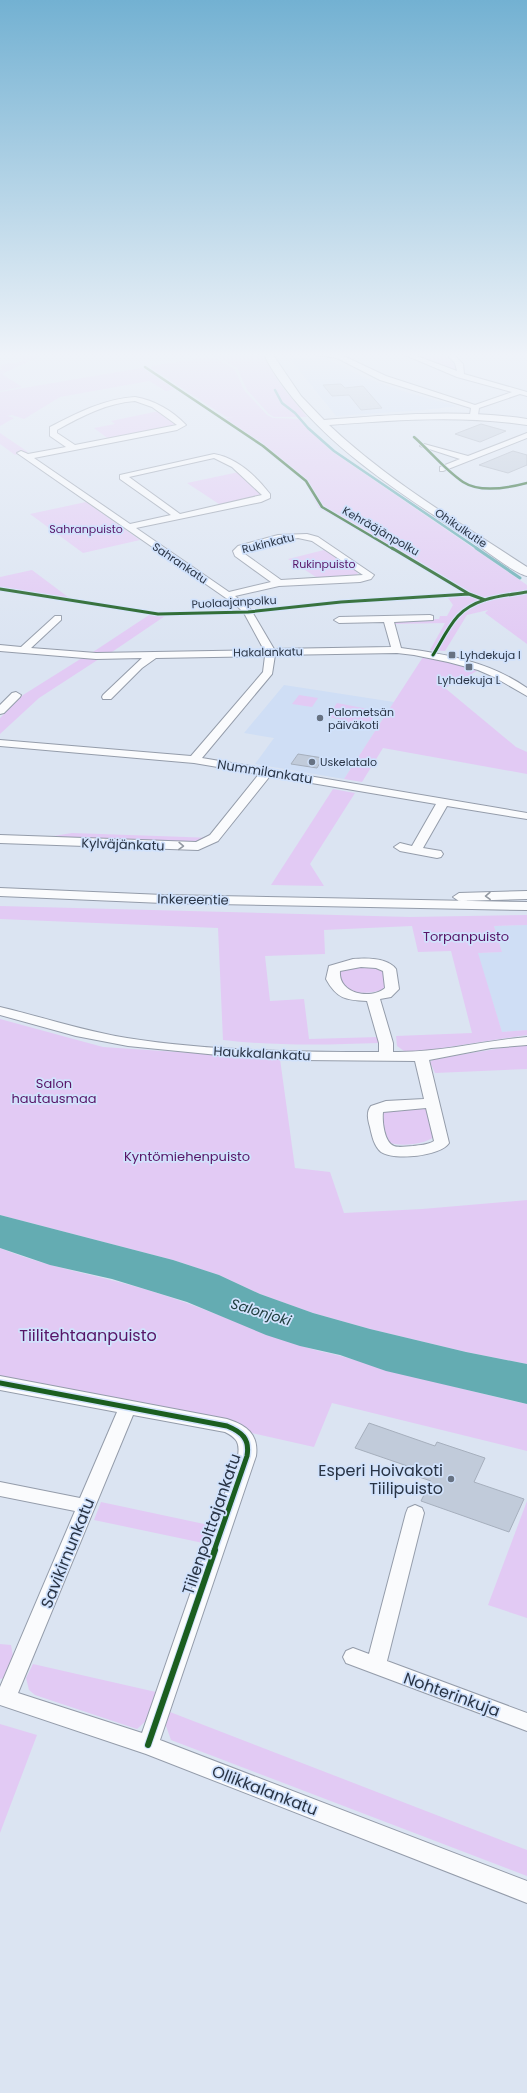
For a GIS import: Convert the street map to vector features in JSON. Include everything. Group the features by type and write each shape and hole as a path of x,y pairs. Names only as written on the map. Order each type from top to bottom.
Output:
{"main road":[{"name":"Ohikulkutie","path":"352,450 375,470 527,572"}],"street":[{"name":"Sahrankatu","path":"61,450 24,455 228,595 248,612 270,652"},
{"path":"437,450 469,459"},
{"path":"443,470 493,450"},
{"path":"128,527 261,499 267,496 242,472 222,457 214,456 130,474 123,477 179,516"},
{"name":"Rukinkatu","path":"228,595 279,583 360,579 368,577 369,575 315,539 306,536 293,536 241,548 237,551 238,554 279,583"},
{"path":"22,651 58,618"},
{"path":"339,620 430,618"},
{"path":"388,619 397,650"},
{"name":"Hakalankatu","path":"0,648 77,655 397,650 433,655 464,662 503,678 527,693"},
{"path":"194,760 268,672 270,652"},
{"path":"107,697 138,666 152,655"},
{"path":"0,711 16,695"},
{"name":"Nummilankatu","path":"0,743 194,760 268,771 527,816"},
{"name":"Kylväjänkatu","path":"0,839 187,847 198,846 214,838 268,771"},
{"path":"416,850 444,801"},
{"path":"400,847 437,854"},
{"name":"Inkereentie","path":"0,892 163,899 387,902 527,906"},
{"name":"Inkereentie","path":"387,902 527,895"},
{"path":"374,997 386,1043 386,1057"},
{"name":"Haukkalankatu","path":"0,1011 76,1032 152,1045 301,1056 421,1057 491,1044 527,1040"},
{"path":"421,1057 433,1103 442,1143 437,1147 400,1152 389,1151 383,1147 379,1141 375,1114 376,1109 386,1106 433,1103"},
{"name":"Tiilenpolttajankatu","path":"0,1383 227,1426 240,1431 248,1438 249,1448 148,1745"},
{"name":"Savikirnunkatu","path":"3,1697 40,1620 85,1506 128,1408"},
{"path":"0,1489 85,1506"},
{"path":"376,1666 415,1513"},
{"name":"Nohterinkuja","path":"353,1657 527,1722"},
{"name":"Ollikkalankatu","path":"3,1697 148,1745 527,1892"}],"shaded area":[{"name":"Palometsän päiväkoti","path":"284,685 394,702 344,779 255,764 274,738 244,733"},
{"path":"527,925 527,1030 502,1032 477,953 502,952 494,926"}],"green space":[{"path":"8,450 25,450 28,452 15,455"},
{"path":"265,450 330,450 527,585 527,644 485,613 488,610 467,615 445,651 430,650 445,623 393,624 400,620 439,619 440,616 447,616 453,605 448,598 470,596 319,508 305,482"},
{"path":"239,472 262,494 261,496 222,506 187,483"},
{"name":"Sahranpuisto","path":"86,502 140,540 83,553 30,514"},
{"name":"Rukinpuisto","path":"328,549 359,572 355,576 319,579 288,559"},
{"path":"32,570 72,600 0,588 0,577"},
{"path":"149,615 165,616 112,652 93,652"},
{"path":"423,657 459,664 477,671 445,688 516,747 527,752 527,774 383,748 362,782 344,779"},
{"path":"82,658 99,659 39,698 0,734 0,718 23,695"},
{"path":"299,695 318,698 312,707 292,704"},
{"path":"337,703 378,711 366,728 346,724 348,721 327,717"},
{"path":"333,789 355,793 310,864 324,886 271,885"},
{"path":"72,833 214,838 198,846 30,840"},
{"name":"Torpanpuisto","path":"0,906 410,917 527,915 527,925 494,926 502,952 478,953 502,1032 527,1030 527,1035 423,1051 404,1051 397,1046 396,1036 472,1033 451,951 418,952 412,926 324,930 325,954 265,956 270,1001 304,999 309,1039 379,1037 379,1043 320,1045 282,1044 223,1040 218,928 0,919"},
{"path":"366,965 383,969 388,987 380,991 367,993 350,992 346,990 340,979 339,972 343,968"},
{"name":"Kyntömiehenpuisto","path":"0,1019 103,1047 280,1059 295,1168 330,1172 344,1213 422,1209 527,1200 527,1364 466,1352 370,1329 313,1313 260,1294 219,1275 173,1260 0,1215"},
{"path":"527,1044 527,1069 435,1073 430,1062 434,1059"},
{"path":"388,1109 428,1109 434,1137 424,1142 404,1145 387,1142 383,1134 382,1112"},
{"name":"Tiilitehtaanpuisto","path":"0,1248 39,1262 157,1293 305,1347 482,1394 527,1404 527,1451 332,1403 314,1447 0,1376"},
{"path":"527,1501 527,1618 488,1605"},
{"path":"101,1502 209,1525 203,1543 94,1520"},
{"path":"0,1644 11,1645 13,1656 4,1678 0,1679"},
{"path":"33,1664 156,1692 148,1719 137,1729 35,1695 29,1690 26,1678"},
{"path":"170,1712 527,1850 527,1876 171,1740 165,1723"},
{"path":"0,1724 37,1735 0,1833"}],"water":[{"name":"Salonjoki","path":"0,1215 173,1260 219,1275 260,1294 313,1313 370,1329 466,1352 527,1364 527,1404 386,1371 340,1355 300,1346 266,1335 187,1302 112,1279 50,1265 0,1248"}],"building":[{"path":"513,451 527,455 527,465 508,473 479,465"},
{"name":"Uskelatalo","path":"298,754 323,758 317,768 291,764"},
{"name":"Esperi Hoivakoti Tiilipuisto","path":"369,1423 435,1446 437,1442 485,1458 474,1482 524,1499 509,1532 421,1501 431,1481 416,1476 419,1470 355,1448"}],"waterway":[{"path":"333,450 478,549"},
{"path":"476,548 520,578"}],"cycle path":[{"name":"Kehrääjänpolku","path":"268,450 306,481 322,507 469,594 485,600"},
{"path":"428,450 463,482 470,485 486,488 503,488 527,483"},
{"name":"Puolaajanpolku","path":"0,589 158,614 248,612 341,602 469,594"},
{"path":"433,655 454,621 465,610 490,598 527,592"},
{"path":"0,1383 227,1426 241,1433 247,1440 247,1456 148,1745"}],"place":[{"name":"Lyhdekuja I","path":"452,655"},
{"name":"Lyhdekuja L","path":"469,667"},
{"name":"Palometsän päiväkoti","path":"320,718"},
{"name":"Uskelatalo","path":"312,762"},
{"name":"Esperi Hoivakoti Tiilipuisto","path":"451,1479"}],"park label":[{"name":"Salon hautausmaa","path":"54,1090"}]}
